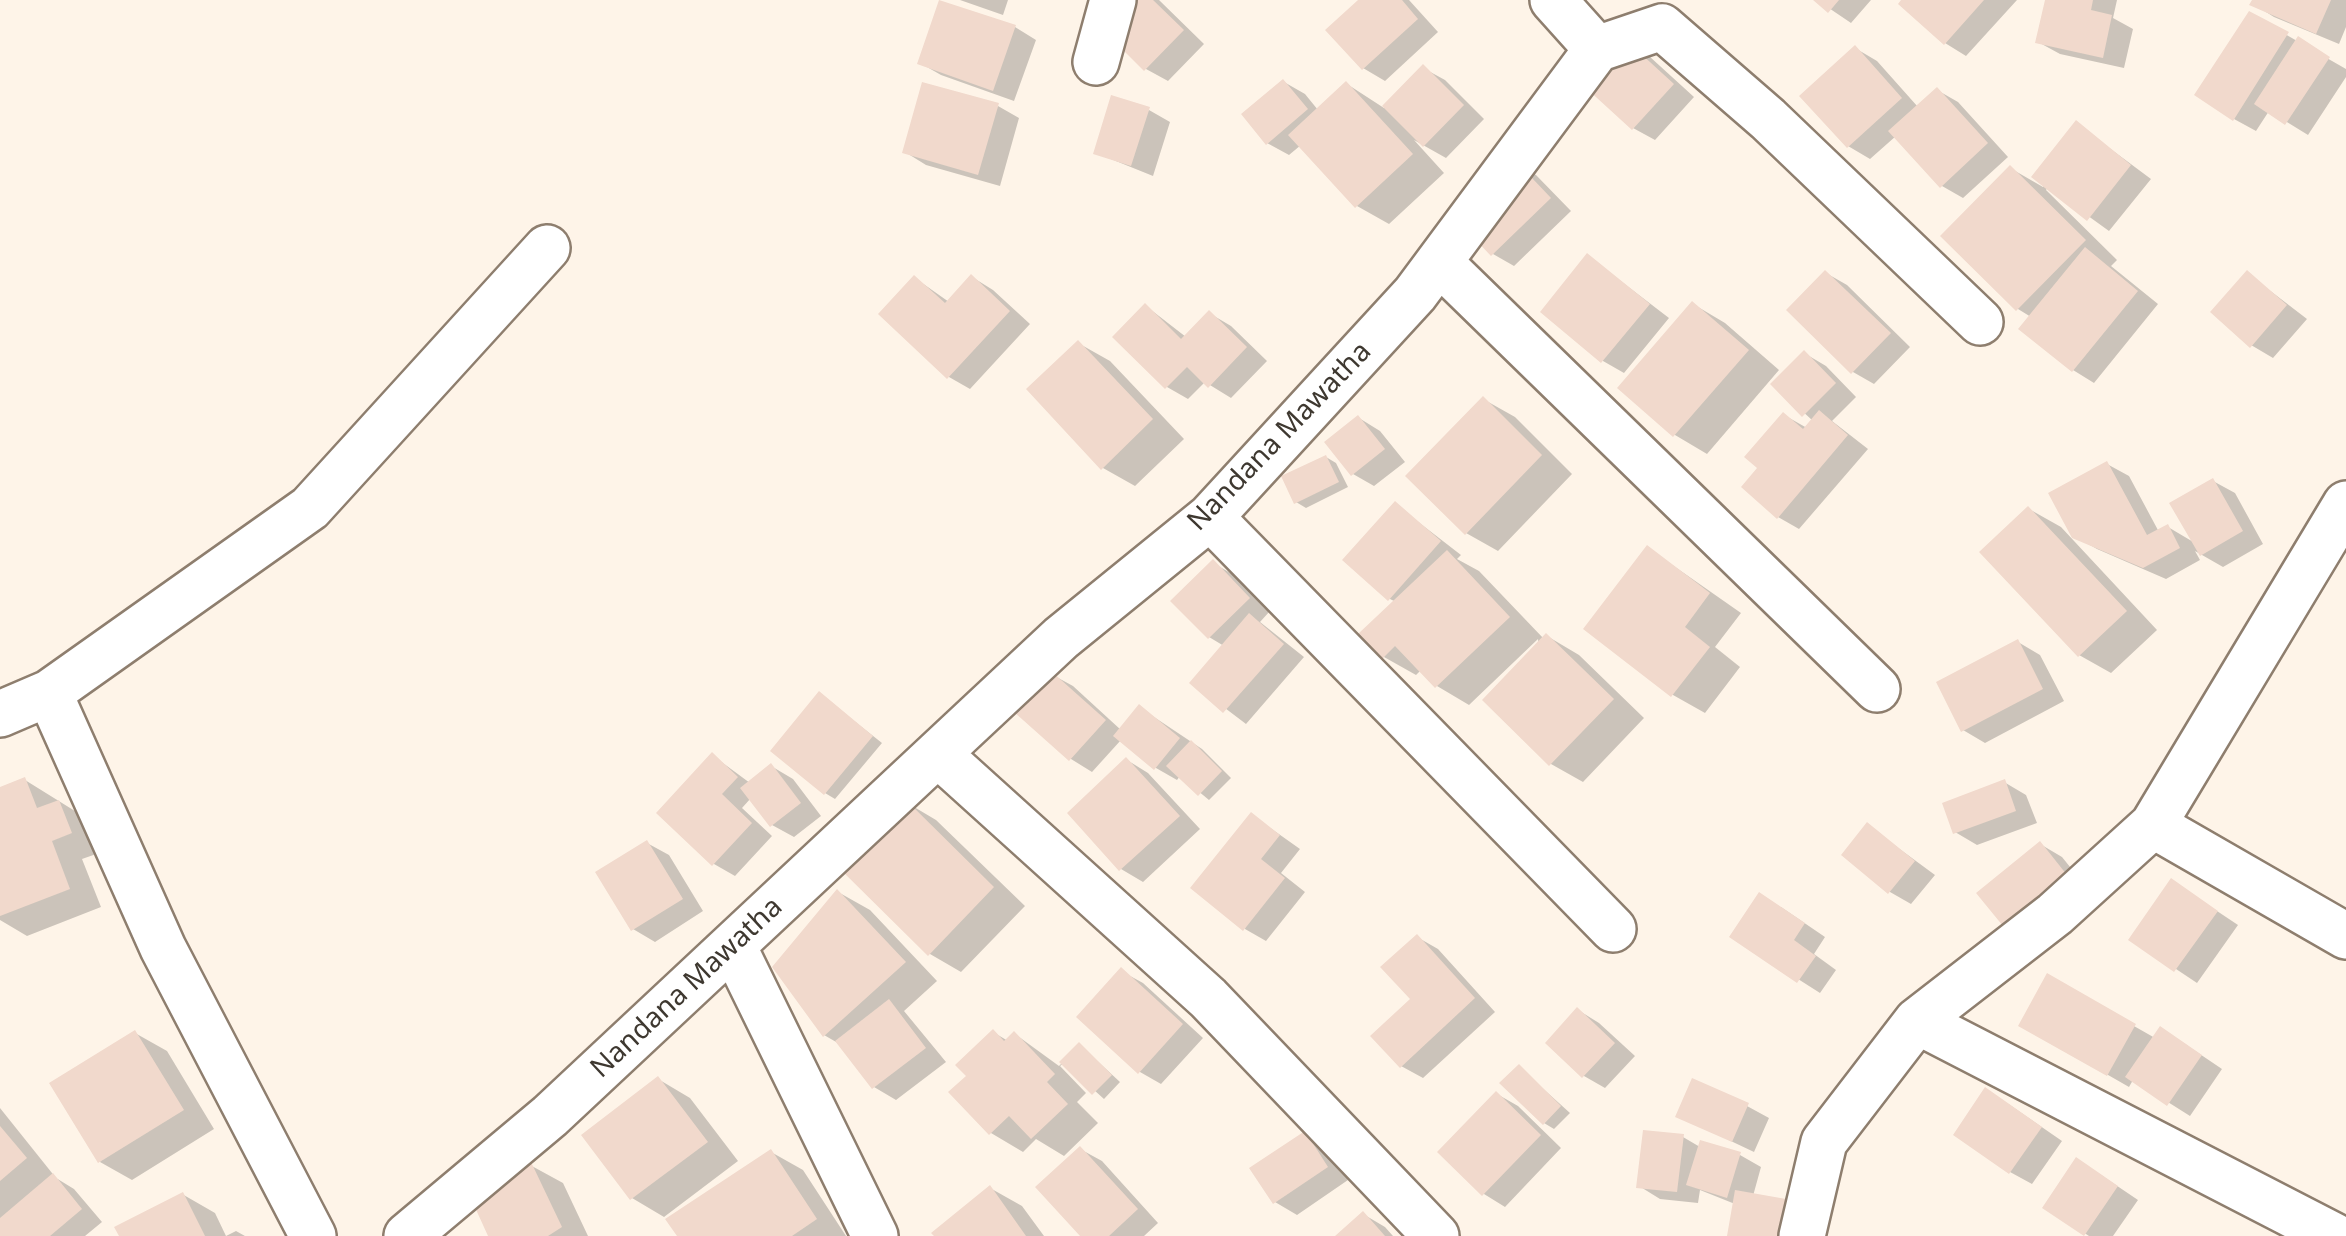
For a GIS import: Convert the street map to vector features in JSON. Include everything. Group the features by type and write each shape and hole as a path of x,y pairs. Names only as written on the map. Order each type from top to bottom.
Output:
{"street":[{"path":"1096,62 1112,0"},
{"path":"1553,0 1598,49 1662,27 1768,119 1980,322"},
{"name":"Nandana Mawatha","path":"406,1236 550,1116 1061,638 1210,517 1415,294 1598,49"},
{"path":"0,714 49,694 310,508 547,248"},
{"path":"1439,262 1877,688"},
{"path":"1210,517 1613,929"},
{"path":"1802,1236 1824,1142 1917,1022 2055,914 2153,825 2340,527"},
{"path":"49,694 163,948 313,1236"},
{"path":"938,754 1208,998 1436,1236"},
{"path":"2153,825 2346,936"},
{"path":"733,946 875,1236"},
{"path":"1917,1022 2334,1236"}],"building":[{"path":"939,0 1016,25 993,91 917,64"},
{"path":"1123,0 1153,0 1184,30 1144,71 1098,25"},
{"path":"1358,0 1402,0 1418,19 1362,70 1325,30"},
{"path":"1813,0 1839,0 1828,13"},
{"path":"1901,0 1984,0 1944,45 1898,4"},
{"path":"2045,0 2093,0 2091,10 2112,15 2103,58 2035,43"},
{"path":"2252,0 2331,0 2316,34 2249,5"},
{"path":"2249,11 2289,32 2233,121 2194,95"},
{"path":"2298,36 2330,57 2285,125 2254,104"},
{"path":"1627,41 1674,84 1632,130 1585,87"},
{"path":"1855,45 1902,98 1847,148 1799,96"},
{"path":"1423,64 1464,105 1423,147 1382,106"},
{"path":"1283,79 1308,109 1266,145 1241,114"},
{"path":"1346,81 1413,154 1355,208 1288,135"},
{"path":"922,82 999,103 978,175 902,153"},
{"path":"1937,87 1988,143 1940,188 1888,131"},
{"path":"1111,95 1150,107 1131,166 1093,154"},
{"path":"2076,120 2131,165 2087,221 2031,177"},
{"path":"1514,159 1551,198 1491,256 1454,217"},
{"path":"2010,165 2086,240 2016,311 1940,236"},
{"path":"2085,247 2138,291 2072,372 2018,329"},
{"path":"1587,253 1650,304 1601,363 1540,312"},
{"path":"1825,270 1891,333 1851,374 1786,310"},
{"path":"2247,270 2287,305 2250,348 2210,312"},
{"path":"971,274 1010,311 947,379 878,314 914,275 945,303"},
{"path":"1692,301 1749,350 1673,437 1617,388"},
{"path":"1145,303 1181,339 1209,310 1247,347 1208,388 1187,367 1165,389 1112,337"},
{"path":"1078,340 1153,419 1101,470 1026,389"},
{"path":"1804,350 1836,383 1802,417 1770,384"},
{"path":"1483,396 1542,455 1465,535 1405,476"},
{"path":"1819,410 1848,435 1777,519 1741,487 1757,468 1744,457 1783,412 1803,429"},
{"path":"1358,415 1385,449 1351,476 1324,442"},
{"path":"1326,455 1339,482 1294,504 1281,476"},
{"path":"2107,461 2147,535 2168,524 2180,548 2143,568 2072,538 2048,493"},
{"path":"2213,478 2243,531 2200,556 2169,503"},
{"path":"1395,501 1441,541 1388,601 1342,560"},
{"path":"2028,506 2127,611 2078,657 1979,552"},
{"path":"1647,545 1710,593 1685,627 1710,647 1671,697 1583,629"},
{"path":"1447,550 1510,617 1435,688 1395,646 1382,659 1358,634"},
{"path":"1213,559 1250,598 1208,639 1170,601"},
{"path":"1249,613 1284,644 1223,713 1189,683"},
{"path":"1546,633 1614,699 1549,766 1482,700"},
{"path":"2018,639 2043,689 1961,732 1936,682"},
{"path":"1051,671 1106,720 1069,761 1014,712"},
{"path":"819,691 873,736 824,795 770,751"},
{"path":"1139,704 1180,738 1154,770 1113,736"},
{"path":"1191,740 1222,771 1198,796 1166,766"},
{"path":"712,752 738,777 722,794 752,823 712,866 656,813"},
{"path":"1126,757 1180,816 1119,871 1067,813"},
{"path":"771,763 801,803 770,827 740,788"},
{"path":"25,777 37,808 59,800 72,833 52,841 70,889 0,916 0,787"},
{"path":"2005,779 2016,811 1953,834 1942,803"},
{"path":"904,798 994,887 928,956 838,867"},
{"path":"1251,812 1280,835 1261,859 1285,878 1243,931 1190,888"},
{"path":"1867,822 1915,861 1888,894 1841,855"},
{"path":"647,840 683,899 631,931 595,872"},
{"path":"2040,841 2067,875 2003,926 1976,893"},
{"path":"2171,878 2218,911 2174,972 2128,940"},
{"path":"837,889 906,962 823,1037 772,967"},
{"path":"1759,892 1805,923 1794,940 1816,956 1797,983 1729,937"},
{"path":"1417,934 1475,998 1400,1068 1370,1036 1410,999 1380,967"},
{"path":"1121,967 1183,1024 1138,1074 1076,1017"},
{"path":"2047,973 2136,1024 2107,1076 2018,1026"},
{"path":"889,999 926,1048 872,1089 835,1041"},
{"path":"1577,1007 1615,1043 1582,1078 1545,1043"},
{"path":"2160,1026 2202,1055 2167,1106 2125,1077"},
{"path":"993,1029 1004,1041 1014,1031 1055,1074 1047,1082 1068,1104 1031,1139 1009,1116 989,1135 948,1092 966,1076 955,1065"},
{"path":"135,1030 184,1110 98,1163 49,1083"},
{"path":"1079,1042 1112,1075 1092,1095 1059,1062"},
{"path":"1519,1064 1561,1106 1543,1125 1499,1083"},
{"path":"658,1076 708,1142 630,1200 581,1135"},
{"path":"1692,1078 1749,1103 1732,1142 1675,1117"},
{"path":"1985,1087 2042,1127 2009,1174 1953,1135"},
{"path":"1496,1091 1541,1135 1482,1196 1437,1152"},
{"path":"0,1126 27,1158 0,1181"},
{"path":"1643,1130 1684,1134 1677,1192 1636,1188"},
{"path":"1305,1131 1328,1167 1273,1204 1249,1168"},
{"path":"1700,1140 1741,1152 1727,1198 1686,1185"},
{"path":"1080,1146 1138,1209 1109,1236 1080,1236 1035,1187"},
{"path":"771,1149 817,1219 792,1236 677,1236 665,1219"},
{"path":"2076,1157 2118,1186 2084,1236 2042,1208"},
{"path":"531,1162 562,1227 548,1236 488,1236 468,1192"},
{"path":"53,1173 82,1209 50,1236 0,1236 0,1218"},
{"path":"990,1185 1026,1236 931,1233"},
{"path":"1735,1190 1786,1199 1779,1236 1727,1236"},
{"path":"183,1192 205,1236 119,1236 114,1227"},
{"path":"1363,1211 1385,1236 1335,1236"}]}
